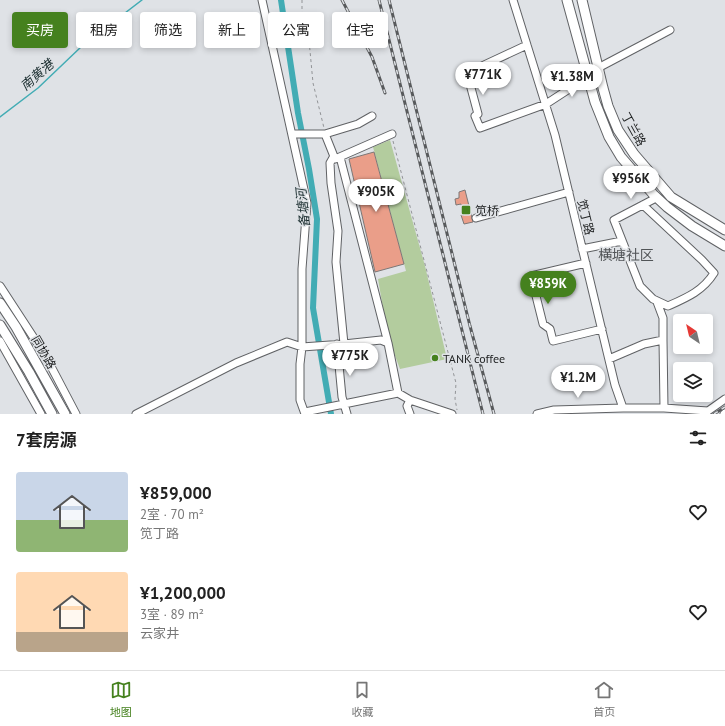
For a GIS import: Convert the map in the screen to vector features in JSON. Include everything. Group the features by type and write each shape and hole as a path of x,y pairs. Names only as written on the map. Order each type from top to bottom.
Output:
{"main road":[{"name":"丁兰路","path":"567,0 589,76 594,102 621,157 656,198 692,226 725,246"},
{"name":"丁兰路","path":"582,0 608,106 618,130 634,154 671,197 725,230"},
{"name":"同协路","path":"0,303 16,327 65,414"},
{"name":"同协路","path":"0,325 30,372 52,414"}],"street":[{"path":"262,0 296,134 307,203 302,269 304,346 300,364 300,400 305,413 329,406 398,393 410,400 452,414"},
{"name":"笕丁路","path":"513,0 555,135 615,385 623,408"},
{"path":"598,68 670,30"},
{"path":"527,45 467,73 478,114 475,116 480,128 546,104 589,76"},
{"path":"296,134 322,134 358,124 372,116"},
{"path":"322,134 337,157 388,343 398,393"},
{"path":"347,414 342,397 341,344 336,262 338,231 331,183 330,163 337,157 392,134"},
{"path":"476,218 568,192"},
{"path":"643,205 714,273 709,281 691,296 668,306 657,302 640,286 614,220 656,198"},
{"path":"582,249 622,241"},
{"path":"586,263 531,276 543,324 550,329 553,341 602,329"},
{"path":"0,286 45,355 76,414"},
{"path":"657,302 663,318 664,408"},
{"path":"136,414 236,363 287,342 304,346 381,340 388,343"},
{"path":"609,359 644,344 663,340"},
{"path":"0,341 41,414"},
{"path":"537,414 623,408 708,410 725,398"},
{"path":"410,400 407,406 410,414"}],"path":[{"path":"302,0 302,11 309,40 313,82 324,122 322,134"},
{"path":"392,134 456,383 455,399 458,414"}],"green space":[{"path":"390,140 425,266 447,359 400,369 388,337 378,279 406,271 373,147"}],"building":[{"path":"374,152 404,264 375,272 349,159"},
{"name":"笕桥","path":"465,190 473,222 464,224 461,215 464,215 461,204 456,205 455,199 459,198 459,192"}],"waterway":[{"name":"南黄港","path":"0,117 38,88 82,46 142,0"},
{"name":"备塘河","path":"281,0 298,113 317,219 313,308 331,414"}],"railway":[{"path":"342,0 372,57 385,93"},
{"path":"379,0 483,414"},
{"path":"389,0 470,326 494,414"},
{"path":"714,414 725,407"}],"place":[{"name":"笕桥","path":"466,210"},
{"name":"TANK coffee","path":"435,358"}],"district":[{"name":"横塘社区","path":"626,255"}]}
